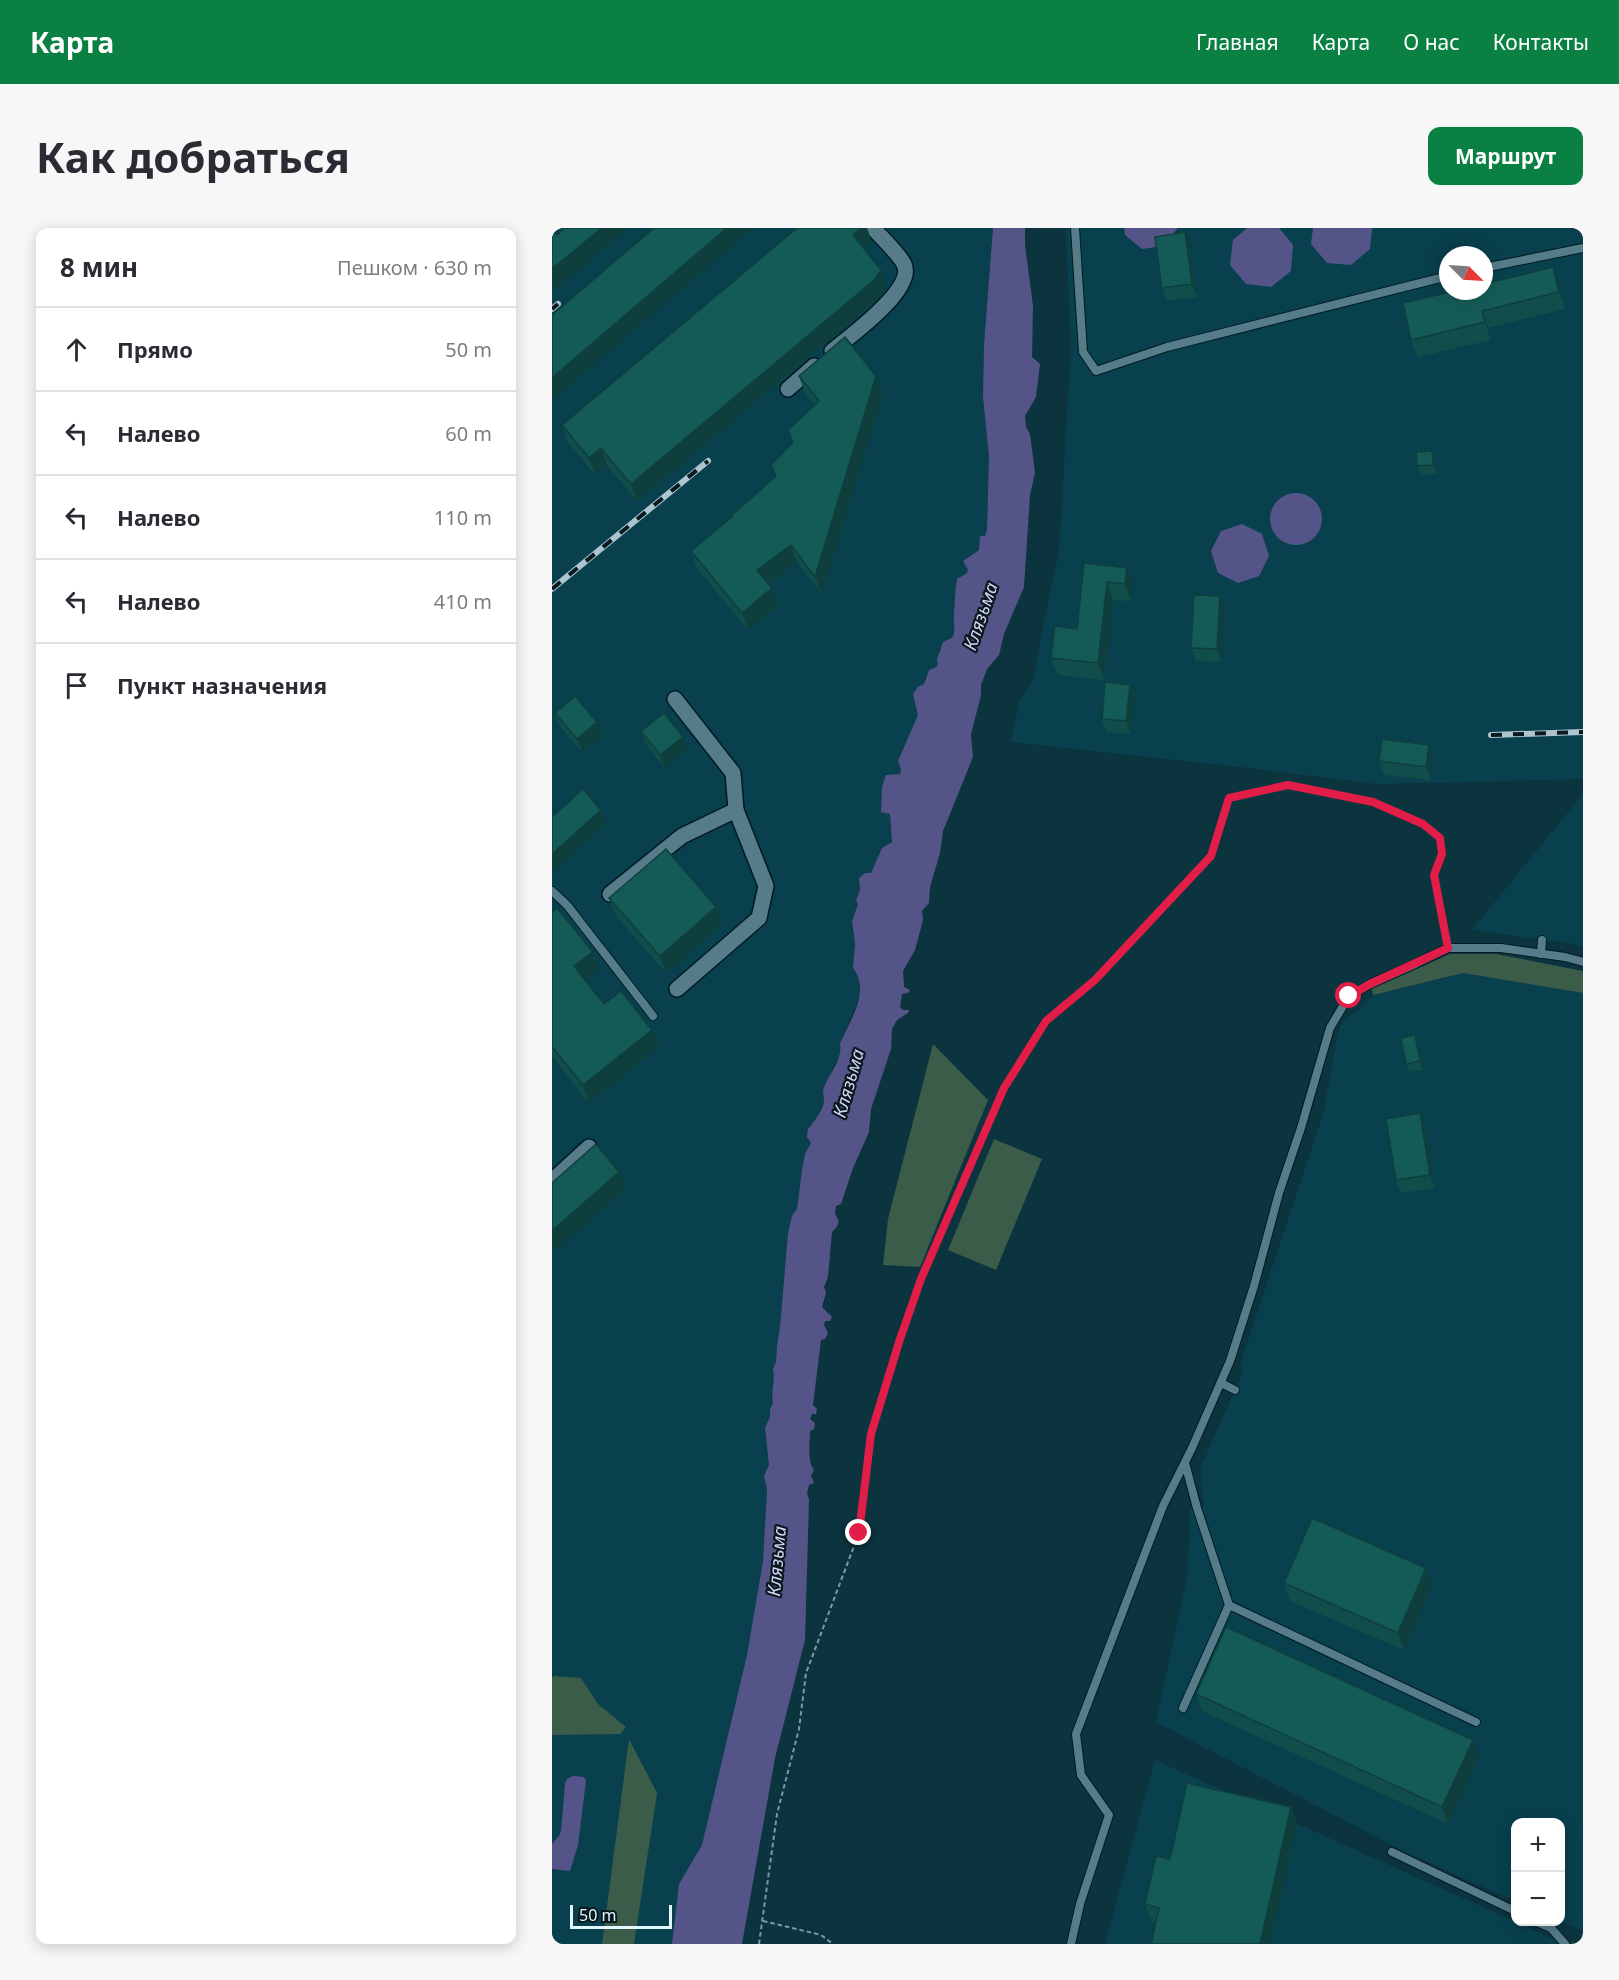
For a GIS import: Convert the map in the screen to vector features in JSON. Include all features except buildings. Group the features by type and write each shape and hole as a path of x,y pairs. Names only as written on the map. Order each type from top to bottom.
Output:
{"street":[{"path":"788,389 886,305 901,285 906,275 904,264 873,228"},
{"path":"675,699 733,773 736,810 766,886 759,918 677,989"},
{"path":"610,894 682,836 736,810"},
{"path":"552,1181 589,1147"}],"lane":[{"path":"1075,228 1083,352 1096,370 1167,347 1439,278"},
{"path":"1493,266 1583,248"},
{"path":"552,891 567,905 653,1016"},
{"path":"1541,954 1542,939"},
{"path":"1071,1944 1080,1904 1109,1815 1081,1775 1076,1734 1163,1506 1185,1463 1230,1361 1330,1028 1349,996 1448,948 1502,948 1583,962"},
{"path":"1221,1383 1235,1390"},
{"path":"1183,1708 1229,1605 1197,1508 1185,1463"},
{"path":"1229,1605 1476,1722"},
{"path":"1392,1852 1511,1909"},
{"path":"1546,1926 1565,1944"}],"path":[{"path":"759,1944 777,1814 799,1729 806,1673 859,1533 871,1434 900,1339 921,1279 1004,1088 1046,1021 1095,980 1211,856 1229,798 1288,785 1373,802 1423,824 1440,838 1442,854 1434,875 1448,948"},
{"path":"763,1921 821,1935 833,1944"}],"shaded area":[{"path":"552,228 993,228 984,344 983,397 989,457 987,530 979,550 963,560 968,570 957,579 956,627 953,637 947,638 939,649 938,664 925,678 924,685 915,698 918,715 898,761 901,769 899,774 886,776 881,804 890,814 892,842 882,848 871,874 858,883 860,890 856,900 858,904 852,921 852,929 855,938 853,968 859,976 860,995 840,1043 839,1060 832,1068 831,1077 823,1088 824,1103 819,1111 811,1143 805,1154 797,1209 792,1216 788,1233 780,1327 776,1362 773,1369 775,1376 771,1395 773,1403 770,1410 771,1417 765,1428 769,1465 764,1476 767,1489 763,1561 747,1655 702,1845 679,1884 672,1944 552,1944"},
{"path":"1066,228 1583,228 1583,779 1377,784 1011,742 1019,703 1034,678 1059,552 1071,348"},
{"path":"1583,794 1583,948 1570,943 1472,930"},
{"path":"1463,973 1583,993 1583,1931 1565,1923 1565,1818 1511,1818 1511,1899 1397,1848 1156,1722 1187,1578 1189,1509 1204,1506 1200,1469 1243,1372 1241,1362 1324,1111 1337,1037 1342,1022 1361,1008 1373,995"},
{"path":"1155,1760 1511,1920 1511,1926 1525,1926 1556,1940 1558,1944 1105,1944"}],"green space":[{"path":"1450,954 1496,954 1583,971 1583,993 1463,973 1373,995 1372,989"},
{"path":"933,1044 988,1100 920,1267 883,1265 888,1219"},
{"path":"994,1139 1042,1159 996,1270 948,1250"},
{"path":"554,1676 581,1678 598,1704 626,1727 620,1734 552,1735 552,1678"},
{"path":"629,1739 657,1793 634,1944 602,1944"}],"water":[{"name":"Клязьма","path":"993,228 1025,228 1033,306 1032,357 1040,364 1036,397 1025,416 1026,427 1030,434 1035,473 1030,495 1024,587 1004,634 999,655 987,669 981,685 981,695 971,734 973,757 943,831 940,853 930,887 929,903 922,911 923,920 915,950 903,971 904,987 910,990 902,994 900,1007 903,1010 909,1010 897,1020 892,1029 891,1049 871,1109 869,1132 853,1168 841,1204 836,1206 835,1213 839,1222 832,1232 828,1277 824,1287 826,1293 822,1307 832,1317 830,1321 825,1321 824,1325 828,1333 825,1339 821,1340 813,1405 817,1409 816,1414 812,1414 810,1419 815,1423 814,1429 810,1431 809,1446 810,1462 814,1470 811,1476 814,1483 809,1485 807,1493 809,1500 805,1640 775,1758 742,1944 672,1944 679,1884 702,1845 747,1655 763,1561 767,1489 764,1476 769,1465 765,1428 773,1403 773,1369 776,1362 780,1327 788,1233 792,1216 797,1209 805,1154 811,1143 807,1137 808,1129 822,1108 824,1087 840,1055 840,1043 853,1016 859,996 860,986 853,968 855,944 852,921 858,904 856,900 860,890 859,878 865,873 871,873 882,848 892,842 890,814 881,812 882,787 886,775 900,774 898,761 918,715 913,694 918,687 924,684 929,670 938,664 937,659 943,642 953,637 957,579 967,573 968,570 963,561 979,550 980,536 985,536 987,530 989,457 983,397 984,344"},
{"path":"1124,228 1177,229 1163,246 1142,249 1125,235"},
{"path":"1247,228 1279,228 1293,245 1291,271 1271,287 1246,284 1230,265 1233,240"},
{"path":"1313,228 1372,228 1370,249 1351,265 1327,263 1311,244"},
{"path":"1296,493 1306,495 1314,501 1320,509 1322,519 1320,529 1314,537 1306,543 1296,545 1286,543 1278,537 1272,529 1270,519 1272,509 1278,501 1286,495"},
{"path":"1242,524 1262,534 1269,556 1259,576 1238,583 1218,573 1211,551 1221,531"},
{"path":"573,1776 584,1777 586,1781 578,1845 570,1871 552,1869 552,1844 561,1831 565,1783"}],"railway":[{"path":"552,309 558,304"},
{"path":"552,589 708,461"},
{"path":"1491,735 1583,732"}],"route":[{"path":"859,1533 871,1434 900,1339 921,1279 1004,1088 1046,1021 1095,980 1211,856 1229,798 1288,785 1373,802 1423,824 1440,838 1442,854 1434,875 1448,948 1349,996"}]}
